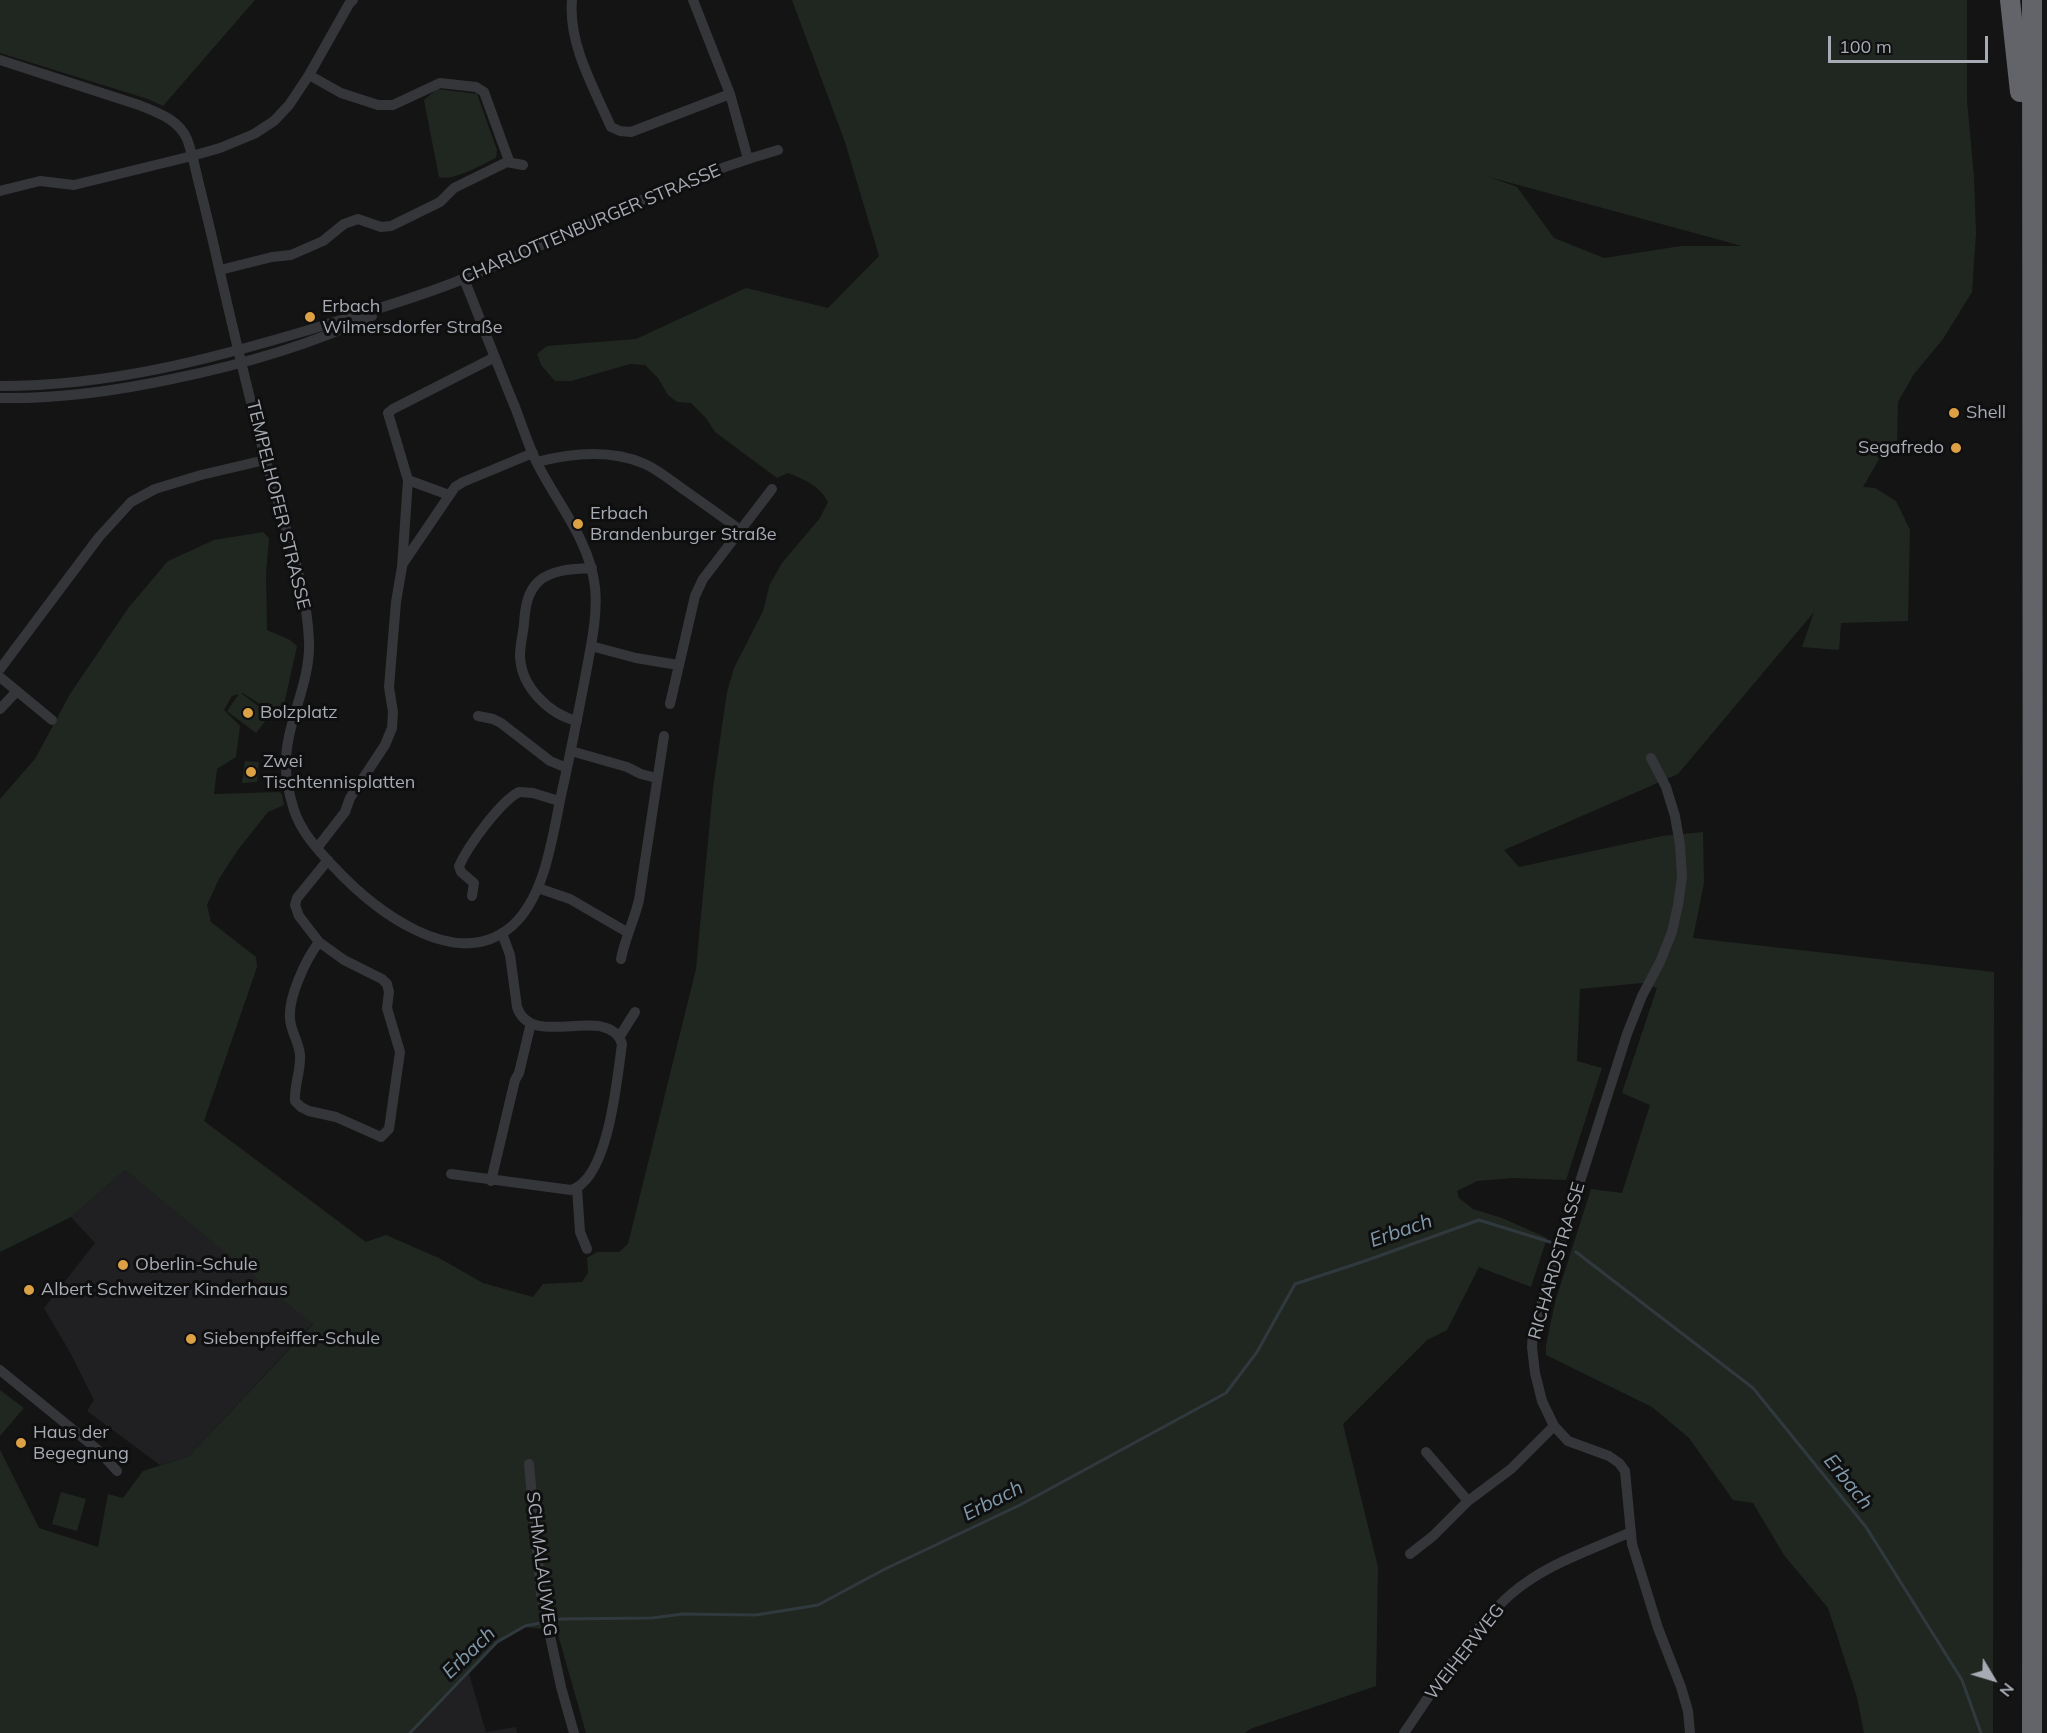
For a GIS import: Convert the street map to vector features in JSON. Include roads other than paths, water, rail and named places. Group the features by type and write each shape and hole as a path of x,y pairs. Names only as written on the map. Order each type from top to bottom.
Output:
{"highway":[{"path":"2010,0 2018,67 2032,287"},
{"path":"2032,0 2032,1733"}],"street":[{"path":"0,191 40,181 74,185 192,156 220,148 254,134 274,121 289,105 309,75 349,4 354,0"},
{"path":"572,0 571,8 579,54 611,127 632,132 730,94"},
{"path":"693,0 730,94 748,159"},
{"name":"TEMPELHOFER STRASSE","path":"0,60 140,105 175,122 186,135 306,614 309,657 306,678 290,737 286,766 295,813 304,831 317,848 348,882 372,903 412,930 447,941 465,942 483,941 502,933 526,910 538,888 555,828 571,751 591,646 596,604 592,568 587,554 535,458 464,279"},
{"path":"309,75 341,93 378,105 393,105 440,83 476,87 484,92 507,162"},
{"name":"CHARLOTTENBURGER STRASSE","path":"0,386 101,380 147,373 239,351 404,301 464,279 679,185 778,150"},
{"path":"220,270 272,257 291,255 323,242 344,224 358,219 381,227 391,226 440,202 454,188 507,162 523,165"},
{"name":"CHARLOTTENBURGER STRASSE","path":"0,398 64,396 102,391 150,384 242,363 334,334 404,301"},
{"path":"317,848 345,812 351,798 385,745 392,728 393,712 389,687 396,602 402,567 408,480 388,413 393,408 495,357"},
{"path":"402,567 449,495 463,482 535,458 608,454 645,464 740,530"},
{"path":"0,669 99,537 131,502 155,489 201,475 266,460"},
{"path":"408,480 449,495"},
{"path":"670,704 695,596 703,579 772,489"},
{"path":"577,721 557,713 538,697 528,685 520,657 525,608 529,595 537,582 548,574 592,568"},
{"path":"591,646 636,658 678,665"},
{"path":"0,677 52,720"},
{"path":"0,709 17,691"},
{"path":"478,716 501,723 550,761 567,768"},
{"path":"621,959 627,932 639,900 663,736"},
{"path":"571,751 627,766 641,774 656,778"},
{"name":"RICHARDSTRASSE","path":"1651,758 1666,787 1675,816 1682,877 1678,905 1672,932 1660,962 1642,996 1624,1045 1533,1331 1533,1347 1535,1373 1542,1401 1554,1426 1568,1441 1609,1456 1625,1471 1631,1532 1651,1607 1682,1687 1690,1733"},
{"path":"472,896 474,884 461,872 459,867 477,837 504,802 519,792 533,793 560,801"},
{"path":"319,942 307,961 290,1007 291,1028 300,1056 295,1101 309,1112 336,1117 381,1137 389,1128 400,1052 387,1008 389,992 387,984 344,960 319,942 299,916 295,905 297,898 328,860"},
{"path":"538,888 570,899 627,932"},
{"path":"451,1174 571,1190 583,1183 598,1161 608,1132 622,1044 620,1036 613,1030 593,1025 563,1028 531,1023 520,1015 510,955 502,933"},
{"path":"620,1036 636,1012"},
{"path":"491,1181 514,1080 519,1073 531,1023"},
{"path":"577,1188 579,1232 587,1249"},
{"path":"0,1370 98,1450 117,1470"},
{"path":"1410,1554 1433,1536 1468,1501 1511,1469 1554,1426"},
{"path":"1426,1452 1468,1501"},
{"name":"SCHMALAUWEG","path":"529,1464 541,1594 561,1687 574,1733"},
{"name":"WEIHERWEG","path":"1404,1733 1459,1655 1504,1600 1523,1584 1548,1569 1631,1532"}],"waterway":[{"name":"Erbach","path":"410,1733 497,1642 525,1626 561,1619 652,1618 683,1614 756,1615 818,1605 885,1569 1020,1505 1226,1393 1257,1352 1295,1284 1479,1220 1550,1242"},
{"name":"Erbach","path":"1576,1252 1753,1388 1866,1527 1962,1680 1981,1733"}],"place":[{"name":"Erbach Wilmersdorfer Straße","path":"310,317"},
{"name":"Shell","path":"1954,413"},
{"name":"Segafredo","path":"1956,448"},
{"name":"Erbach Brandenburger Straße","path":"578,524"},
{"name":"Bolzplatz","path":"248,713"},
{"name":"Zwei Tischtennisplatten","path":"251,772"},
{"name":"Oberlin-Schule","path":"123,1265"},
{"name":"Albert Schweitzer Kinderhaus","path":"29,1290"},
{"name":"Siebenpfeiffer-Schule","path":"191,1339"},
{"name":"Haus der Begegnung","path":"21,1443"}]}
